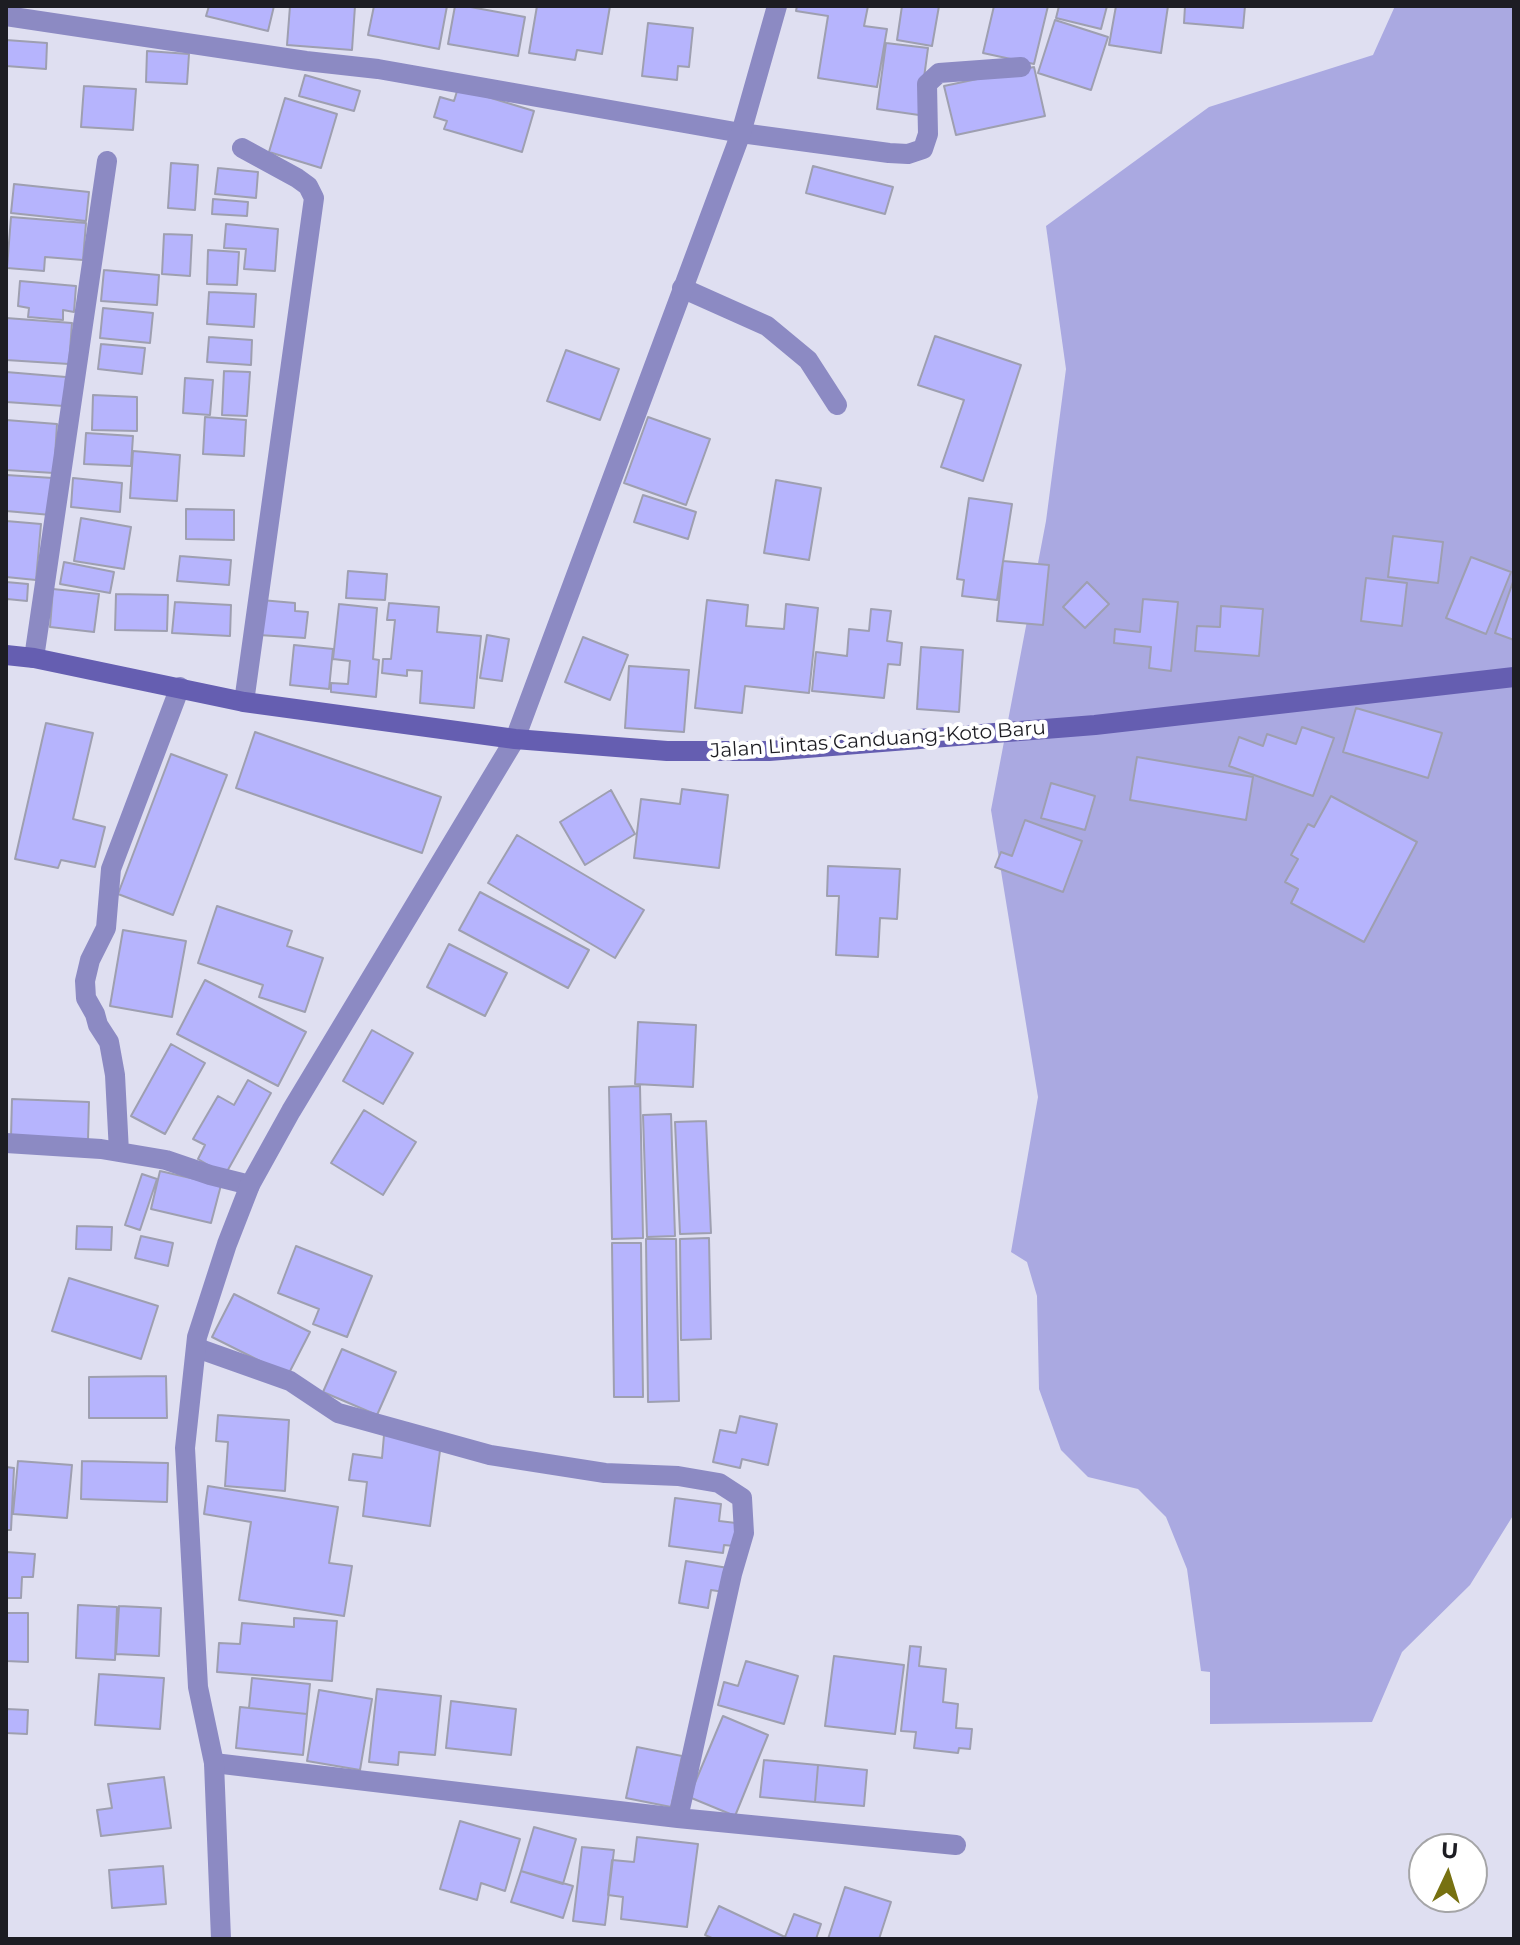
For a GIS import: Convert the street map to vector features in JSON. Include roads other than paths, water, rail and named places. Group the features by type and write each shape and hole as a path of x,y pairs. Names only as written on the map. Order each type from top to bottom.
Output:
{"main road":[{"name":"Jalan Lintas Canduang-Koto Baru","path":"6,655 34,658 244,702 515,739 667,751 769,751 1095,725 1514,677"}],"street":[{"path":"221,1939 214,1763 198,1687 185,1448 197,1337 250,1185 291,1111 515,739 741,133 777,6"},
{"path":"6,16 378,69 741,133 908,154 923,149 928,134 927,84 939,73 1021,67"},
{"path":"242,148 283,168 308,186 314,198 244,702"},
{"path":"34,658 107,161"},
{"path":"682,288 767,326 808,360 837,405"},
{"path":"119,1152 115,1075 109,1042 86,998 85,981 90,960 106,928 111,869 180,687"},
{"path":"6,1143 101,1149 166,1160 250,1185"},
{"path":"197,1348 290,1381 338,1413 490,1455 605,1473 678,1476 719,1483 742,1498 744,1533 732,1574 678,1818"},
{"path":"214,1763 678,1818 956,1845"}]}
